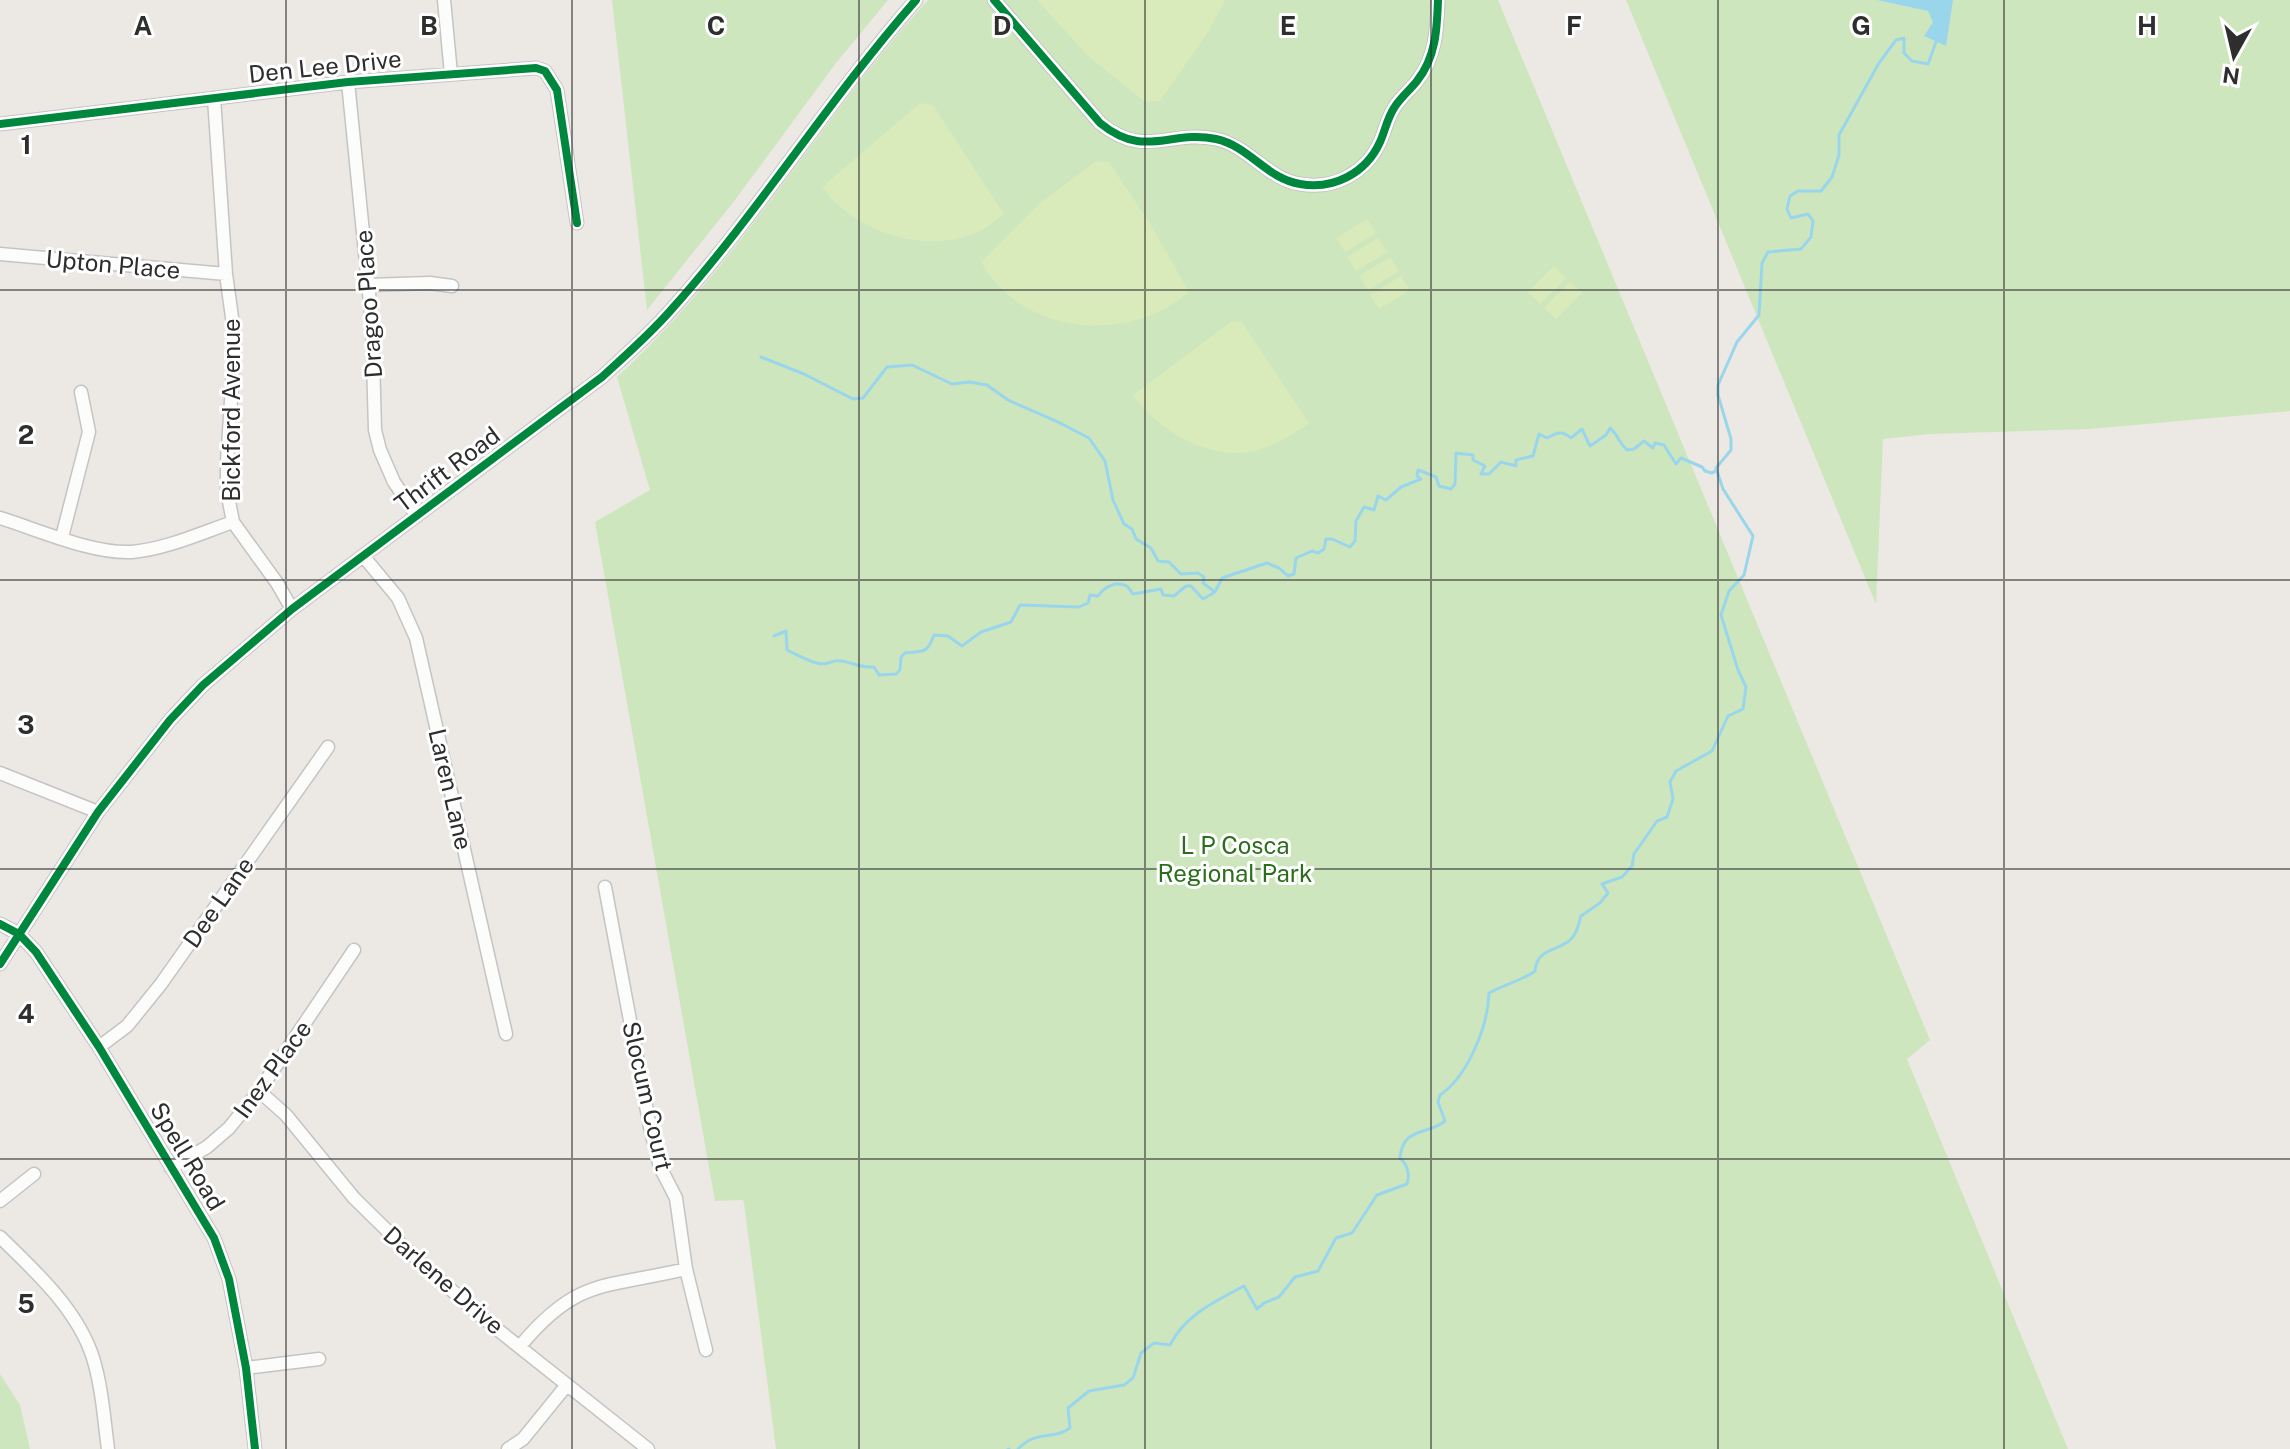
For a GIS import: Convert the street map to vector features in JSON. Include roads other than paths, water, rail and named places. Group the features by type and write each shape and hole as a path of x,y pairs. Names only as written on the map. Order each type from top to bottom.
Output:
{"street":[{"path":"444,0 451,74"},
{"name":"Thrift Road","path":"0,964 98,812 170,720 203,685 292,609 602,377 646,337 695,283 848,82 916,0"},
{"path":"994,0 1100,123 1118,136 1146,143 1198,136 1219,140 1240,149 1278,178 1319,186 1343,179 1368,164 1393,108 1430,62 1435,47 1438,0"},
{"path":"1005,0 1006,14"},
{"name":"Den Lee Drive","path":"0,124 348,82 536,68 545,71 554,82 559,99 577,223"},
{"name":"Dragoo Place","path":"348,82 372,323 375,430 388,469 417,516"},
{"name":"Bickford Avenue","path":"214,98 226,274 236,357 226,476 233,522 292,609"},
{"name":"Upton Place","path":"0,254 226,274"},
{"path":"368,285 430,283 452,286"},
{"path":"62,537 89,432 81,392"},
{"path":"0,518 99,548 135,551 170,544 233,522"},
{"name":"Laren Lane","path":"364,557 398,598 416,638 506,1034"},
{"name":"Dee Lane","path":"99,1047 127,1026 161,984 328,747"},
{"path":"0,773 98,812"},
{"name":"Slocum Court","path":"605,887 650,1127 660,1167 676,1198 686,1269 706,1350"},
{"name":"Spell Road","path":"0,924 19,934 36,952 99,1047 214,1238 225,1262 246,1368 255,1449"},
{"name":"Inez Place","path":"171,1168 220,1137 259,1091 354,950"},
{"name":"Darlene Drive","path":"259,1091 286,1115 354,1198 380,1224 478,1314 521,1345 566,1386 648,1449"},
{"path":"0,1201 34,1174"},
{"path":"0,1237 54,1291 93,1356 108,1449"},
{"path":"521,1345 546,1317 584,1291 609,1282 686,1269"},
{"path":"246,1368 319,1359"},
{"path":"508,1449 523,1439 566,1386"}],"water":[{"path":"1877,0 1953,0 1946,46 1924,36 1933,22 1928,11"}],"waterway":[{"path":"1018,1449 1032,1439 1070,1428 1068,1408 1089,1391 1124,1385 1133,1378 1141,1353 1154,1343 1170,1345 1184,1325 1212,1303 1244,1286 1257,1309 1279,1297 1295,1277 1318,1271 1336,1238 1352,1233 1377,1195 1407,1184 1408,1170 1400,1158 1402,1148 1411,1136 1445,1121 1438,1102 1440,1095 1459,1076 1475,1049 1485,1020 1489,993 1535,971 1543,955 1572,939 1581,916 1600,903 1608,893 1602,884 1622,877 1632,866 1634,854 1657,821 1667,817 1673,799 1670,782 1676,771 1712,751 1728,716 1743,709 1746,687 1721,615 1729,591 1744,575 1753,536 1723,489 1716,468 1731,450 1718,385 1737,342 1759,315 1762,263 1768,252 1801,249 1811,237 1813,221 1808,214 1791,218 1787,209 1790,196 1798,191 1821,191 1832,177 1839,155 1839,135 1879,63 1896,40 1904,38 1904,53 1912,61 1928,64 1936,42"},
{"path":"761,357 853,399 863,398 887,367 912,365 952,384 969,382 987,385 1008,400 1089,438 1105,461 1113,500 1124,524 1132,529 1136,539 1151,548 1158,561 1169,562 1181,574 1198,573 1204,577 1203,583 1215,592"},
{"path":"774,636 786,631 787,650 813,662 839,661 874,667 879,675 896,674 900,670 901,657 905,653 926,649 934,635 948,636 962,646 981,632 1011,622 1020,605 1079,607 1088,603 1090,595 1098,596 1115,584 1127,586 1133,594 1161,589 1163,595 1174,596 1186,586 1191,586 1203,599 1215,592 1222,578 1267,563 1288,576 1294,574 1296,558 1312,551 1318,553 1324,549 1326,539 1350,547 1355,541 1356,521 1364,507 1374,510 1378,496 1386,500 1401,487 1421,479 1417,476 1418,470 1436,477 1439,486 1451,489 1455,484 1456,453 1473,455 1473,460 1485,466 1481,474 1489,474 1501,462 1516,466 1516,460 1533,456 1539,434 1547,438 1562,433 1571,438 1582,429 1590,446 1606,435 1610,428 1627,450 1644,441 1653,448 1655,443 1664,445 1676,464 1681,458 1705,471 1712,473 1717,470"}],"park label":[{"name":"L P Cosca Regional Park","path":"1235,859"}]}
